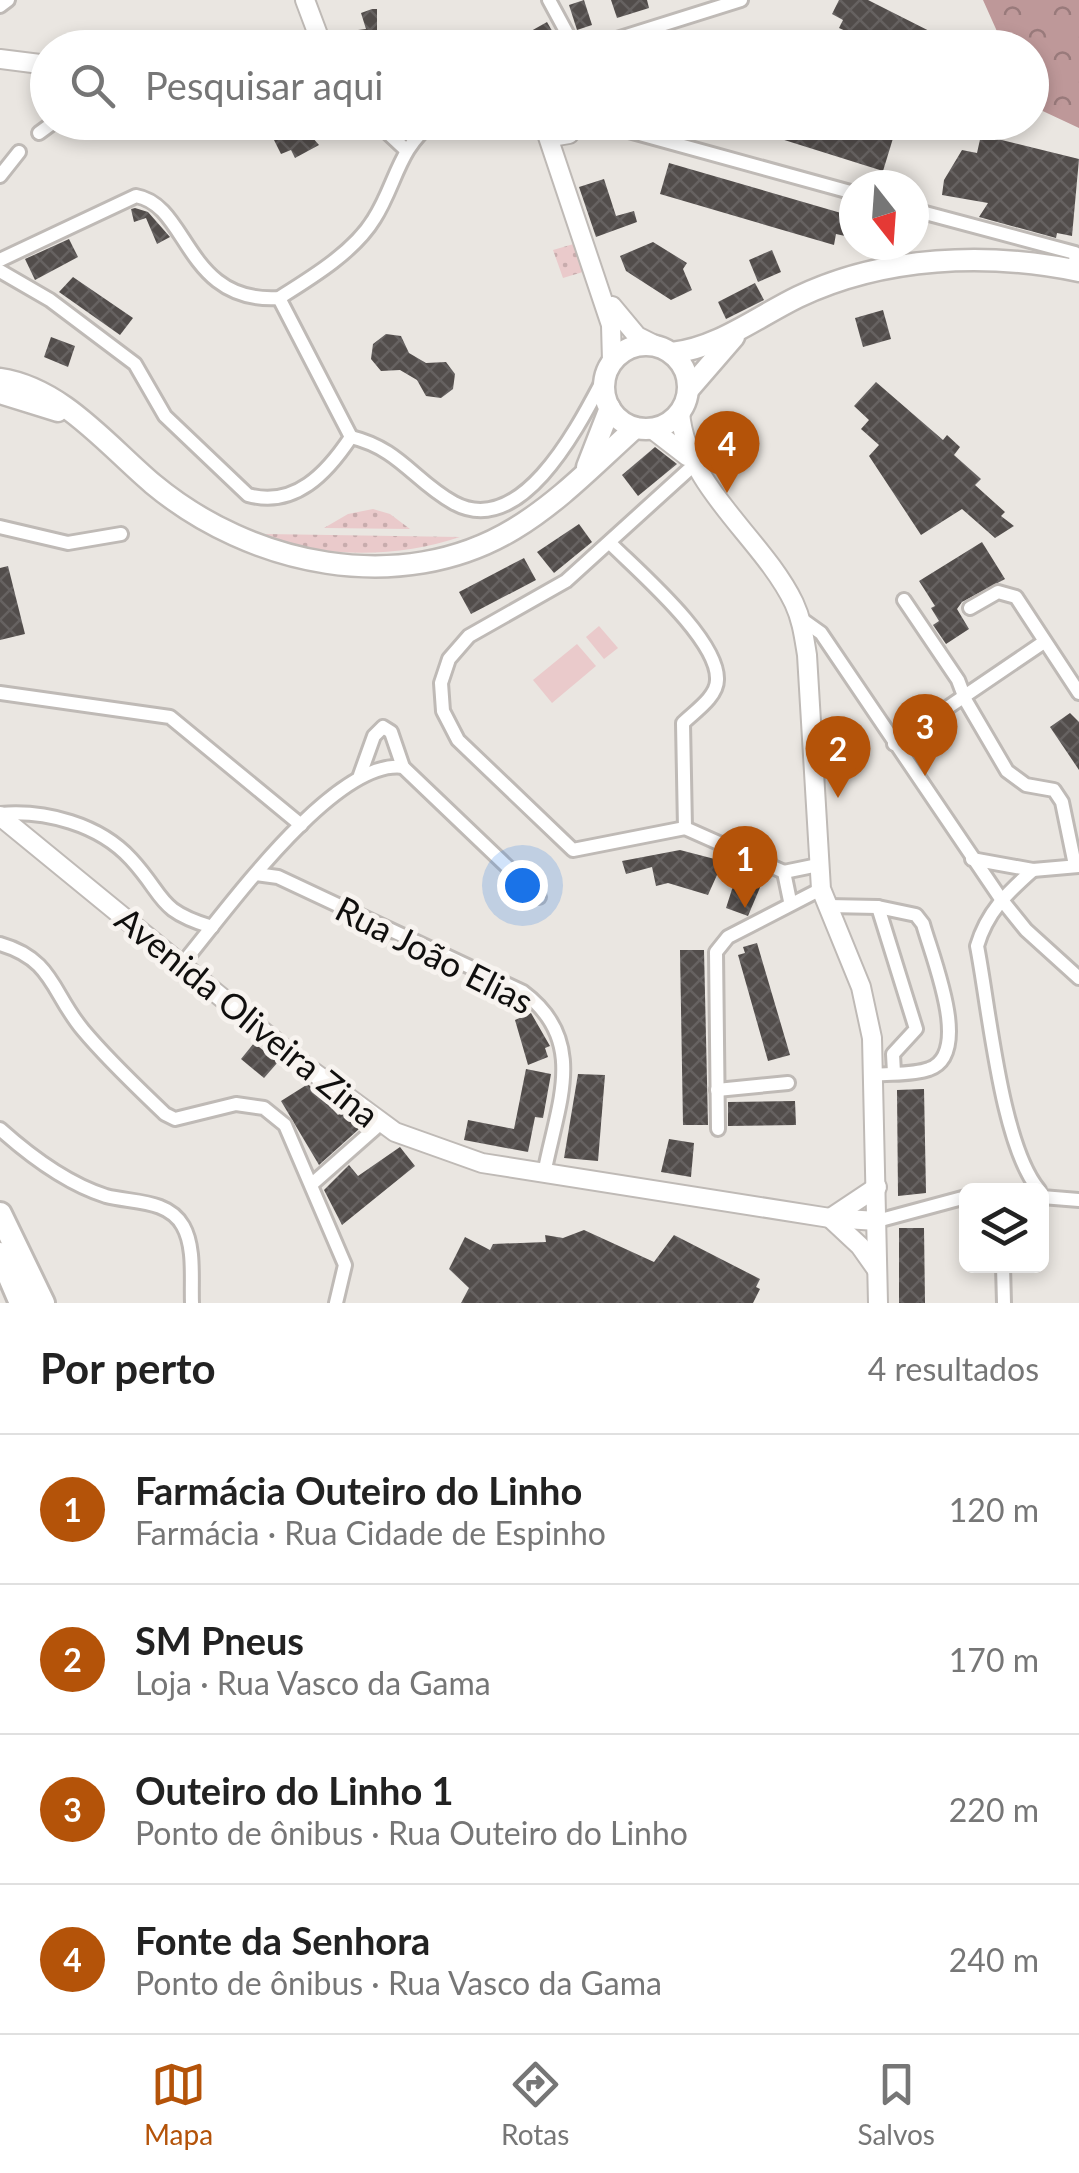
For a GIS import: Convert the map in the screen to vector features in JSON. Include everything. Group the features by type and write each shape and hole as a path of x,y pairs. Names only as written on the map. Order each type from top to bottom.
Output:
{"highway":[{"path":"0,1214 43,1303"},
{"path":"0,1254 21,1303"}],"main road":[{"path":"584,472 610,408 609,369 632,347 701,347 832,284 912,264 995,260 1077,271"},
{"path":"1,383 82,424 167,496 214,528 275,553 330,564 376,566 464,550 510,532 554,502 584,472 644,428 680,412 689,389 742,328"},
{"path":"664,349 683,365 689,389"},
{"path":"610,408 644,428"}],"street":[{"path":"0,6 8,0"},
{"path":"305,0 316,30"},
{"path":"549,0 565,30"},
{"path":"645,30 741,0"},
{"path":"0,59 30,63"},
{"path":"395,140 406,150"},
{"path":"0,260 136,196 152,199 166,212 189,253 217,280 248,296 279,298 366,229 406,150 416,140"},
{"path":"279,298 351,437 398,456 454,503 495,507 516,498 556,461 609,369 611,326 563,180 557,140"},
{"path":"658,140 839,189"},
{"path":"0,176 19,152"},
{"path":"929,214 1075,253 1077,271"},
{"path":"0,271 50,300 136,364 165,416 248,495 265,500 304,489 334,463 351,437"},
{"path":"593,271 618,318 664,349"},
{"path":"680,412 684,444 695,464 776,574 800,618 807,656 818,865 825,898 866,1005 874,1074 878,1303"},
{"path":"644,428 695,464"},
{"path":"695,464 566,581 469,636 449,659 441,683 443,712 458,740 573,850 685,828 784,872 818,865"},
{"path":"0,527 52,542 89,542 121,534"},
{"path":"611,544 678,611 710,656 717,681 711,696 683,723 685,828"},
{"path":"970,608 998,592 1016,598 1079,693"},
{"path":"904,600 965,694 1006,771 1026,785 1054,790 1062,802 1077,866 1033,870 972,859"},
{"path":"800,618 821,633 1000,899 1026,930 1079,978"},
{"path":"894,744 1044,642"},
{"path":"0,694 170,717 301,825"},
{"path":"360,775 374,736 383,727 391,732 403,768 539,897"},
{"path":"182,964 272,853 301,825 360,775 384,765 403,768"},
{"path":"0,815 60,818 84,826 130,858 164,905 178,917 212,927"},
{"name":"Avenida Oliveira Zina","path":"0,815 380,1124 444,1153 544,1174 830,1218 877,1221"},
{"path":"272,853 278,876"},
{"path":"1032,1183 1011,1127 977,946 982,926 1000,899 1033,870"},
{"path":"784,872 790,902"},
{"name":"Rua João Elias","path":"256,874 278,876 523,992 552,1016 563,1044 564,1073 544,1174"},
{"path":"718,1130 716,952 728,937 790,902 825,898 907,911 923,924 952,1032 947,1056 930,1069 874,1074"},
{"path":"878,907 916,1029 893,1054 894,1073"},
{"path":"0,944 29,954 50,976 81,1028 165,1114 175,1119 236,1104 264,1108 286,1126 345,1265 336,1303"},
{"path":"717,1090 788,1083"},
{"path":"312,1184 380,1124"},
{"path":"0,1129 64,1176 104,1195 166,1208 182,1224 190,1245 192,1303"},
{"path":"877,1187 830,1218 860,1246 878,1271"},
{"path":"1049,1196 1079,1200"},
{"path":"877,1221 959,1198"},
{"path":"1004,1273 1004,1303"}],"shaded area":[{"path":"577,243 586,271 563,278 553,250"},
{"path":"373,509 390,514 410,529 324,528 348,514"},
{"path":"265,534 460,537 412,549 362,553 312,548"},
{"path":"599,626 618,648 604,659 586,637"},
{"path":"577,644 596,666 552,703 533,680"}],"green space":[{"path":"983,0 1079,0 1079,128 1049,114 1049,30 996,30"}],"building":[{"path":"584,0 592,25 577,30 569,5"},
{"path":"611,0 647,0 649,8 617,18"},
{"path":"839,0 868,0 927,30 843,30 839,28 843,20 832,14"},
{"path":"377,9 377,30 358,30 366,29 361,13"},
{"path":"547,22 552,30 533,30"},
{"path":"274,140 315,140 319,145 295,158 291,150 281,154"},
{"path":"784,140 892,140 883,170 880,170"},
{"path":"980,140 1001,140 1079,159 1072,236 1057,233 1056,238 979,217 988,203 942,195 944,180 962,150 977,153"},
{"path":"669,163 839,212 839,235 834,245 660,194"},
{"path":"604,179 616,216 634,211 637,222 596,237 579,187"},
{"path":"131,209 148,212 170,237 157,244 146,218 134,222"},
{"path":"69,239 78,257 35,280 25,259"},
{"path":"653,242 687,263 683,269 692,290 671,300 626,271 620,256"},
{"path":"772,250 781,272 758,282 749,260"},
{"path":"73,277 133,318 120,335 59,292"},
{"path":"755,283 764,300 726,319 718,302"},
{"path":"883,310 891,339 863,347 855,318"},
{"path":"386,334 401,336 409,353 426,363 446,362 455,374 453,389 441,398 426,396 417,380 400,370 381,371 371,359 373,344"},
{"path":"51,337 75,346 68,367 44,357"},
{"path":"876,382 943,440 947,435 960,447 954,455 981,479 975,485 1005,512 1001,516 1014,526 995,538 962,509 921,535 869,456 879,445 861,429 869,420 854,406"},
{"path":"655,447 677,464 638,496 622,475"},
{"path":"579,524 592,542 554,573 537,552"},
{"path":"982,542 1005,579 962,602 957,609 969,629 946,644 933,625 939,621 931,608 935,606 919,581"},
{"path":"524,558 536,580 471,614 459,592"},
{"path":"8,566 25,634 0,640 0,568"},
{"path":"1070,713 1079,722 1079,770 1050,727"},
{"path":"680,850 730,863 764,878 748,916 726,908 734,883 717,875 708,895 668,883 656,886 652,867 626,874 622,861"},
{"path":"757,943 790,1055 768,1061 738,955 745,953 743,947"},
{"path":"680,950 704,950 708,1125 683,1125"},
{"path":"531,1013 550,1046 545,1048 548,1057 528,1065 515,1020"},
{"path":"254,1043 278,1062 264,1078 241,1059"},
{"path":"526,1069 551,1074 543,1118 535,1117 528,1152 464,1140 468,1120 514,1129"},
{"path":"578,1074 605,1075 598,1161 564,1158"},
{"path":"308,1084 338,1115 342,1112 359,1129 319,1165 281,1101"},
{"path":"924,1089 926,1193 898,1196 897,1090"},
{"path":"795,1101 796,1125 728,1126 728,1102"},
{"path":"669,1139 694,1143 691,1177 661,1172"},
{"path":"400,1147 415,1166 342,1225 324,1190 349,1165 358,1176"},
{"path":"899,1228 924,1228 925,1303 899,1303"},
{"path":"584,1230 654,1262 674,1235 760,1279 756,1287 760,1289 753,1303 461,1303 469,1288 449,1269 465,1237 490,1250 493,1244 546,1242 545,1235 563,1238"}],"place":[{"name":"Fonte da Senhora","path":"727,493"},
{"name":"Outeiro do Linho 1","path":"925,776"},
{"name":"SM Pneus","path":"838,798"},
{"name":"Farmácia Outeiro do Linho","path":"745,908"}]}
